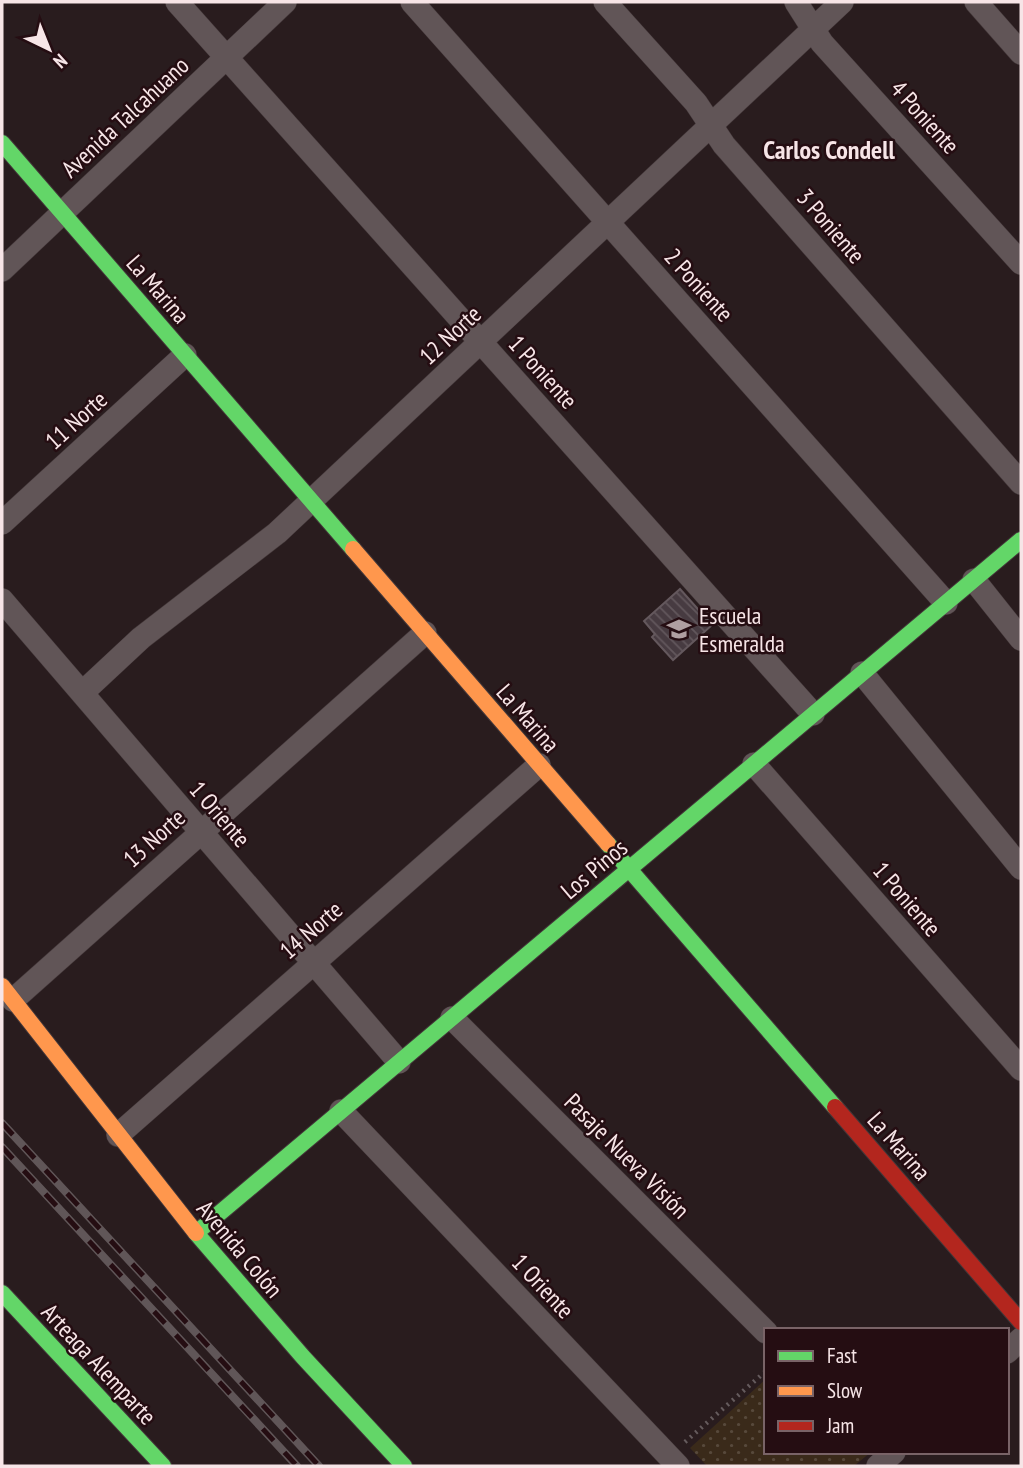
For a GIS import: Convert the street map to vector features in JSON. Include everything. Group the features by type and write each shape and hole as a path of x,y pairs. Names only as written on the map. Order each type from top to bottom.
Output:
{"main road":[{"name":"La Marina","path":"2,143 1021,1322"},
{"name":"Los Pinos","path":"195,1233 1021,540"},
{"name":"Avenida Colón","path":"7,993 195,1233 303,1357 404,1466"},
{"name":"Arteaga Alemparte","path":"2,1293 163,1466"}],"street":[{"name":"1 Poniente","path":"177,2 813,714"},
{"name":"Avenida Talcahuano","path":"2,270 285,2"},
{"name":"2 Poniente","path":"412,2 946,603"},
{"name":"3 Poniente","path":"605,2 696,103 724,145 1021,482"},
{"name":"4 Poniente","path":"796,2 822,43 1021,263"},
{"name":"12 Norte","path":"82,694 141,639 246,560 311,502 842,2"},
{"path":"976,2 1021,53"},
{"name":"11 Norte","path":"2,523 185,355"},
{"path":"974,580 1021,639"},
{"name":"1 Oriente","path":"2,600 399,1062"},
{"name":"13 Norte","path":"7,993 201,832 425,633"},
{"path":"862,673 1021,868"},
{"name":"1 Poniente","path":"754,764 1021,1069"},
{"name":"14 Norte","path":"118,1135 539,765"},
{"name":"Pasaje Nueva Visión","path":"452,1018 764,1330"},
{"name":"1 Oriente","path":"341,1111 673,1462"}],"path":[{"path":"673,1462 764,1373"}],"shaded area":[{"path":"764,1381 764,1454 869,1454 854,1466 707,1466 690,1448"}],"building":[{"name":"Escuela Esmeralda","path":"680,589 712,625 673,660 652,637 655,634 644,621"}],"railway":[{"path":"2,1123 319,1466"},
{"path":"2,1147 297,1466"}],"traffic: fast":[{"path":"2,143 353,549"},
{"path":"835,1107 629,869 1021,540"},
{"path":"404,1466 303,1357 196,1233 629,869 608,844"},
{"path":"2,1293 163,1466"}],"traffic: slow":[{"path":"353,549 608,844"},
{"path":"2,986 196,1233"}],"traffic: jam":[{"path":"835,1107 1021,1322"}],"place":[{"name":"Escuela Esmeralda","path":"679,629"}],"district":[{"name":"Carlos Condell","path":"829,149"}]}
